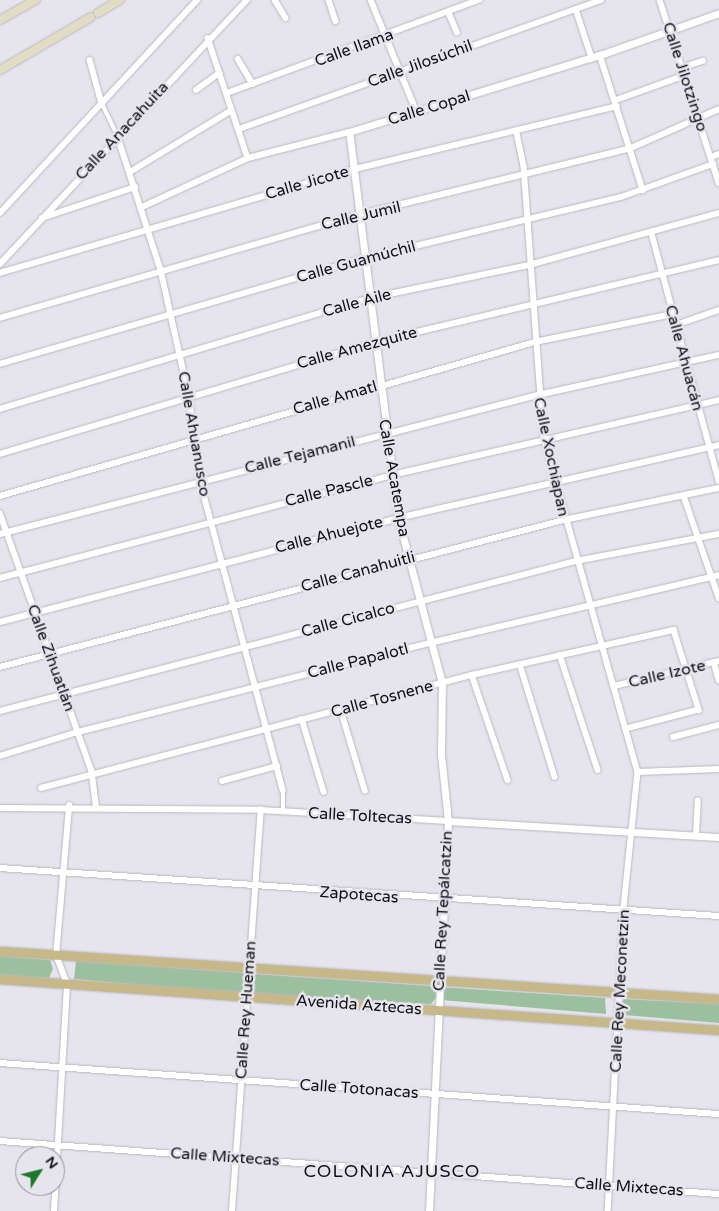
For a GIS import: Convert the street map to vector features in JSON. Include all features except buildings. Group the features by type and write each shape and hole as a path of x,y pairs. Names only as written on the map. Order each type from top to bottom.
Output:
{"main road":[{"path":"0,20 36,0"},
{"path":"0,70 120,0"},
{"name":"Avenida Aztecas","path":"0,951 439,982 719,999"},
{"name":"Avenida Aztecas","path":"0,979 719,1030"}],"street":[{"path":"0,213 197,0"},
{"path":"236,0 244,2"},
{"path":"275,0 286,18"},
{"path":"328,0 336,21"},
{"path":"371,0 417,112"},
{"name":"Calle Ilama","path":"227,93 449,13 479,0"},
{"name":"Calle Jilosúchil","path":"239,129 342,96 399,70 601,0"},
{"name":"Calle Jilotzingo","path":"660,0 683,76 719,182"},
{"name":"Calle Anacahuita","path":"0,264 208,38 244,2"},
{"path":"576,9 592,58"},
{"path":"449,13 457,32"},
{"name":"Calle Copal","path":"142,207 248,158 417,112 592,58 719,13"},
{"path":"208,38 248,158"},
{"path":"600,55 643,190"},
{"path":"238,58 253,84"},
{"path":"90,60 102,104 118,137"},
{"path":"681,68 703,61"},
{"path":"196,90 220,73"},
{"name":"Calle Jicote","path":"0,273 355,169 517,133 616,103 683,76"},
{"name":"Calle Jumil","path":"0,318 161,270 361,214 522,177 631,148 698,120 719,109"},
{"path":"130,172 232,110"},
{"name":"Calle Acatempa","path":"349,132 361,214 380,385 398,518 423,600 442,683 440,741 448,821"},
{"name":"Calle Xochiapan","path":"517,133 524,166 522,177 528,265 538,395 544,438 564,520 602,644 638,772"},
{"name":"Calle Ahuanusco","path":"118,137 150,229 161,270 189,395 200,480 248,647 283,790"},
{"path":"711,157 719,154"},
{"name":"Calle Guamúchil","path":"0,364 170,312 365,258 643,190 713,164"},
{"path":"40,219 135,187"},
{"name":"Calle Aile","path":"0,409 370,298 528,265 652,234 719,213"},
{"name":"Calle Ahuacán","path":"652,234 708,448 719,481"},
{"name":"Calle Amezquite","path":"0,454 189,395 375,342 662,276 719,260"},
{"path":"676,325 719,310"},
{"name":"Calle Amatl","path":"0,496 194,438 535,342 673,314"},
{"name":"Calle Tejamanil","path":"3,533 200,480 538,395 687,365 719,355"},
{"name":"Calle Pascle","path":"0,578 392,475 544,438 719,400"},
{"name":"Calle Ahuejote","path":"0,622 34,611 398,518 553,480 719,445"},
{"name":"Calle Canahuitli","path":"0,667 49,651 564,520 685,499 719,488"},
{"path":"685,499 719,598"},
{"name":"Calle Zihuatlán","path":"0,512 3,533 64,691 92,772 96,805"},
{"name":"Calle Cicalco","path":"0,711 64,691 248,647 576,561 719,534"},
{"name":"Calle Papalotl","path":"0,756 78,732 588,603 719,575"},
{"name":"Calle Tosnene","path":"42,788 92,772 472,675 602,644 674,630 687,669"},
{"path":"560,655 598,770"},
{"path":"717,662 719,680"},
{"name":"Calle Izote","path":"614,686 717,662"},
{"path":"520,664 555,777"},
{"path":"626,729 700,710 687,669"},
{"path":"472,675 508,780"},
{"path":"340,710 365,790"},
{"path":"302,719 324,792"},
{"path":"673,738 719,725"},
{"path":"222,782 277,766"},
{"path":"638,772 719,769"},
{"name":"Calle Rey Meconetzin","path":"608,1211 624,908 630,832 638,772"},
{"path":"283,790 283,811"},
{"path":"696,835 698,801"},
{"name":"Calle Toltecas","path":"0,808 96,805 261,810 719,837"},
{"path":"54,1211 67,984 56,956 69,806"},
{"name":"Calle Rey Hueman","path":"232,1211 261,810"},
{"name":"Calle Rey Tepálcatzin","path":"429,1211 429,1173 448,821"},
{"name":"Zapotecas","path":"0,868 254,888 443,900 624,908 719,916"},
{"name":"Calle Totonacas","path":"0,1063 719,1114"},
{"name":"Calle Mixtecas","path":"0,1141 719,1194"}],"green space":[{"path":"0,956 50,960 53,969 49,978 0,975"},
{"path":"76,961 246,973 244,994 74,979"},
{"path":"255,974 431,986 438,995 431,1004 253,994"},
{"path":"439,987 605,998 606,1014 441,1000"},
{"path":"623,999 719,1004 719,1023 624,1015"}],"district":[{"name":"COLONIA AJUSCO","path":"392,1171"}]}
